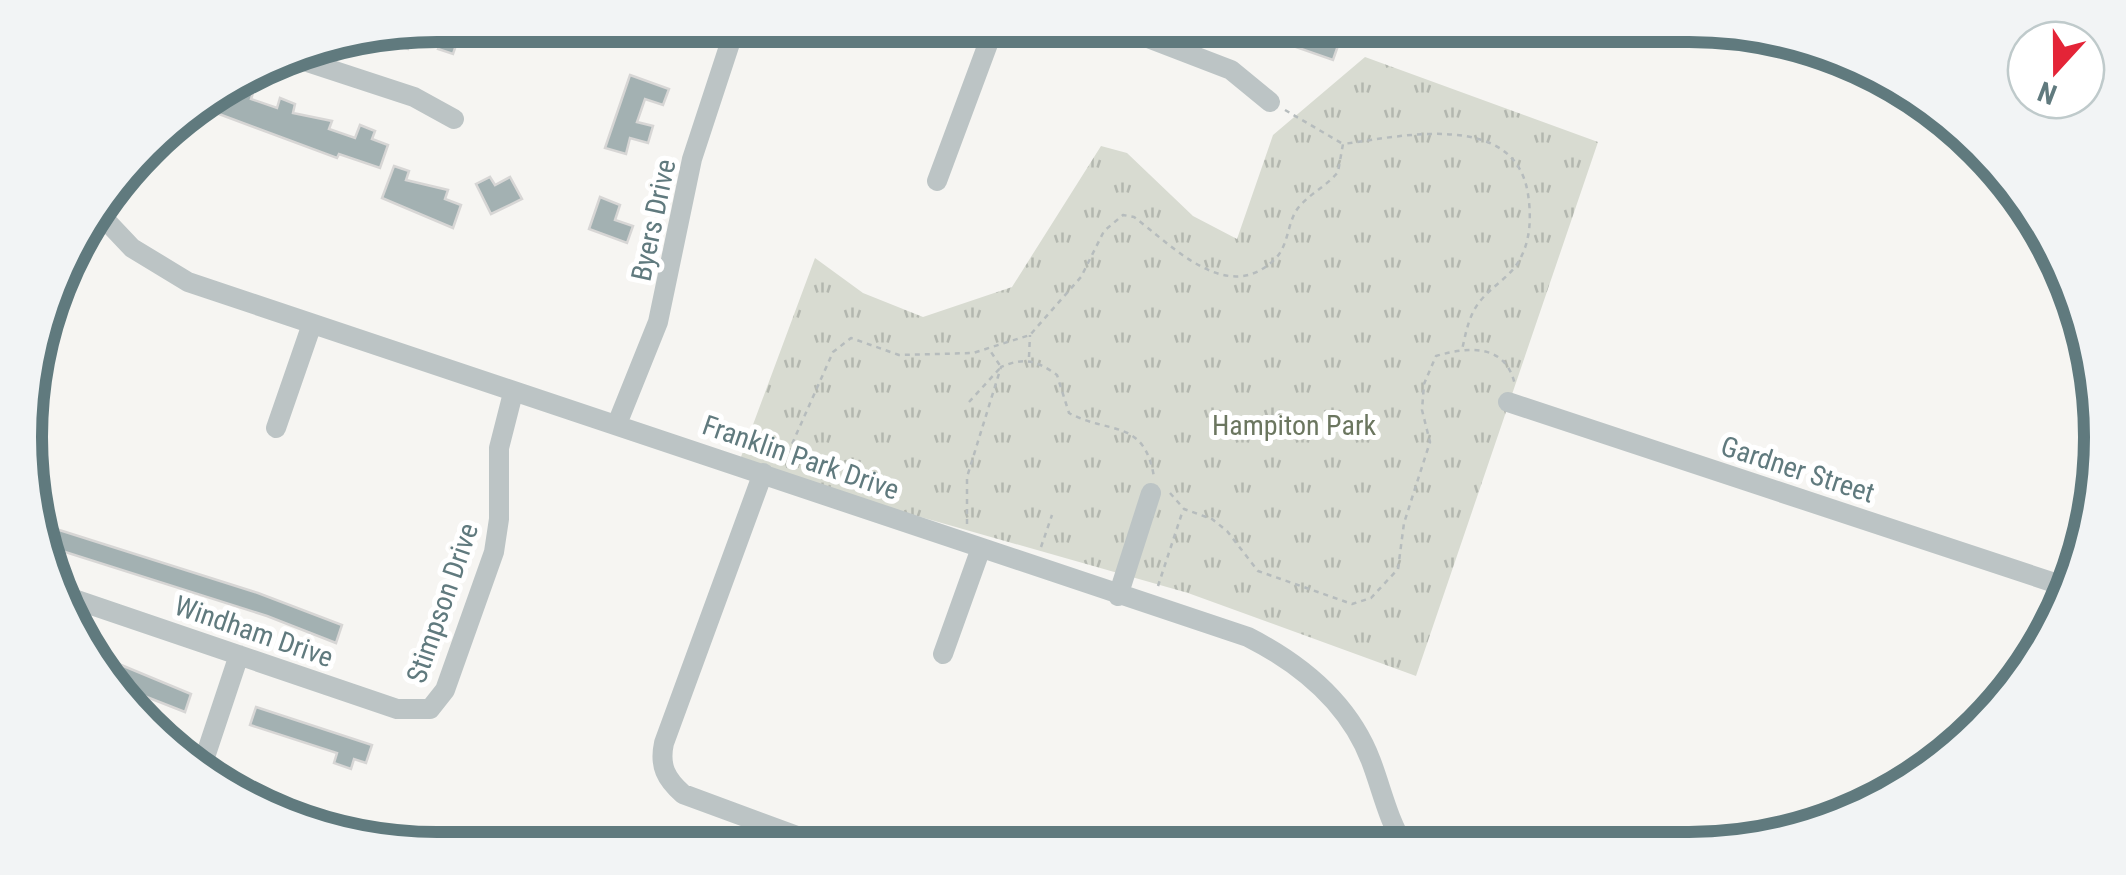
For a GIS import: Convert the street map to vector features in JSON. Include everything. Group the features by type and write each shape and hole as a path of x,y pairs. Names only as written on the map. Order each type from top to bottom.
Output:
{"street":[{"name":"Byers Drive","path":"617,424 658,322 692,160 730,42"},
{"path":"937,181 989,42"},
{"path":"1161,42 1231,70 1270,102"},
{"path":"311,63 414,97 454,119"},
{"name":"Franklin Park Drive","path":"107,221 132,248 165,271 513,393 617,424 1118,596 1248,636 1305,670 1361,740 1398,832"},
{"path":"276,428 312,324"},
{"name":"Stimpson Drive","path":"430,709 445,690 494,552 499,448 513,393"},
{"name":"Gardner Street","path":"1512,404 2055,583"},
{"path":"770,475 664,743 666,780 682,794 783,832"},
{"path":"1118,596 1159,489"},
{"path":"944,654 971,544"},
{"name":"Windham Drive","path":"78,600 397,709 430,709"},
{"path":"205,757 239,655"}],"path":[{"path":"1270,102 1343,144 1464,135 1506,152 1519,166 1530,205 1526,244 1512,273 1473,312 1462,350"},
{"path":"770,475 833,352 842,343 862,338 915,356 990,351 1030,335 1081,278 1104,231 1122,216 1134,217 1194,265 1215,275 1237,277 1258,270 1276,258 1285,244 1294,212 1338,172 1343,144"},
{"path":"1029,359 1030,335"},
{"path":"969,402 1000,368 1029,359 1057,374 1070,412 1134,436 1146,448 1159,489 1184,508 1212,519 1258,572 1352,604 1372,598 1398,569 1404,523 1430,442 1422,410 1430,366 1436,356 1462,350 1490,351 1504,358 1514,379 1512,404"},
{"path":"971,544 967,476 1000,368 990,351"},
{"path":"1158,586 1184,508"},
{"path":"1041,547 1052,516"}],"green space":[{"name":"Hampiton Park","path":"1365,57 1598,142 1416,676 1188,593 738,465 815,258 863,293 923,317 1012,287 1101,146 1127,153 1193,216 1237,239 1273,135"}],"building":[{"path":"440,42 457,42 453,54 438,49"},
{"path":"1282,42 1339,42 1333,60"},
{"path":"630,75 669,89 663,105 645,99 637,122 653,126 648,143 630,138 626,154 605,148"},
{"path":"251,89 251,99 277,108 280,98 295,104 293,113 332,121 329,129 355,138 360,125 375,131 372,139 388,145 380,168 339,154 337,158 214,112"},
{"path":"394,166 409,171 406,180 448,190 445,199 461,205 453,228 382,198"},
{"path":"490,177 495,185 510,177 522,199 491,214 476,184"},
{"path":"600,197 620,205 615,220 633,226 627,243 589,229"},
{"path":"53,528 258,593 342,625 336,643 267,616 59,550"},
{"path":"112,661 191,694 185,712 137,693"},
{"path":"256,707 372,745 366,763 354,759 351,769 334,763 337,753 250,725"}]}
